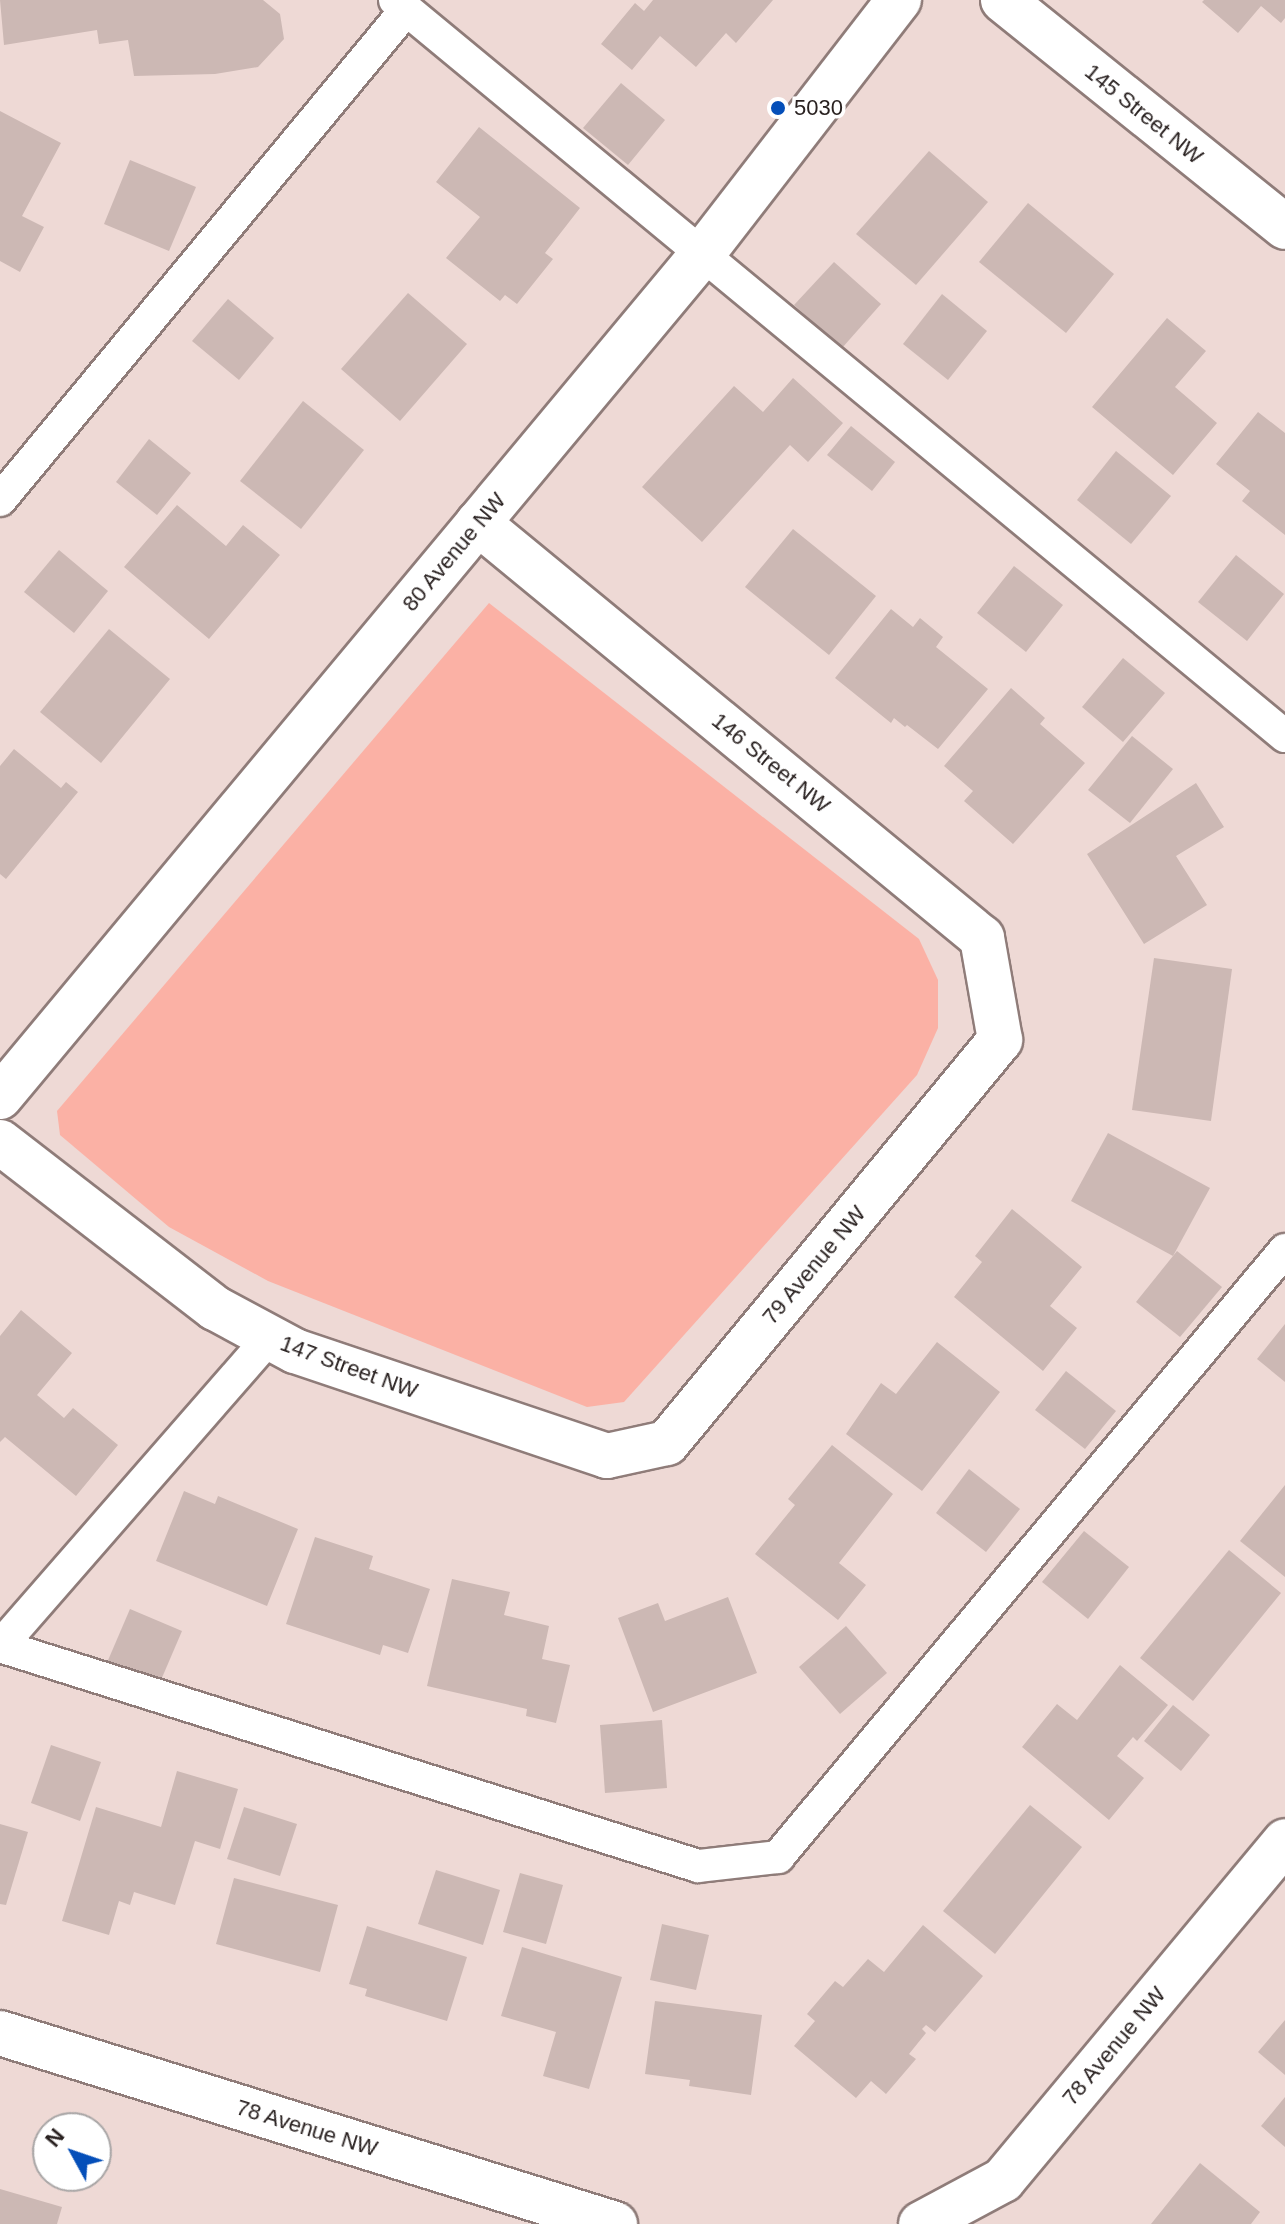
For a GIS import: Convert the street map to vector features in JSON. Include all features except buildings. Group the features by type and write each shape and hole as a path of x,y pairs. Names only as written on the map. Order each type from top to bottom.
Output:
{"street":[{"name":"80 Avenue NW","path":"0,1097 704,252 899,0"},
{"name":"145 Street NW","path":"1003,0 1285,227"},
{"name":"146 Street NW","path":"478,523 982,938 1000,1040"},
{"name":"79 Avenue NW","path":"607,1456 667,1443 1000,1040"},
{"name":"147 Street NW","path":"0,1142 215,1308 269,1338 295,1351 607,1456"},
{"name":"78 Avenue NW","path":"921,2224 1003,2180 1285,1841"},
{"name":"78 Avenue NW","path":"0,2033 615,2224"}],"lane":[{"path":"0,500 400,5 704,252 1285,736"},
{"path":"269,1338 0,1646 698,1866 778,1857 1285,1250"}],"shaded area":[{"path":"489,603 919,939 938,980 938,1028 917,1075 624,1402 587,1407 268,1281 169,1227 60,1135 57,1111"}],"place":[{"name":"5030","path":"778,108"}]}
